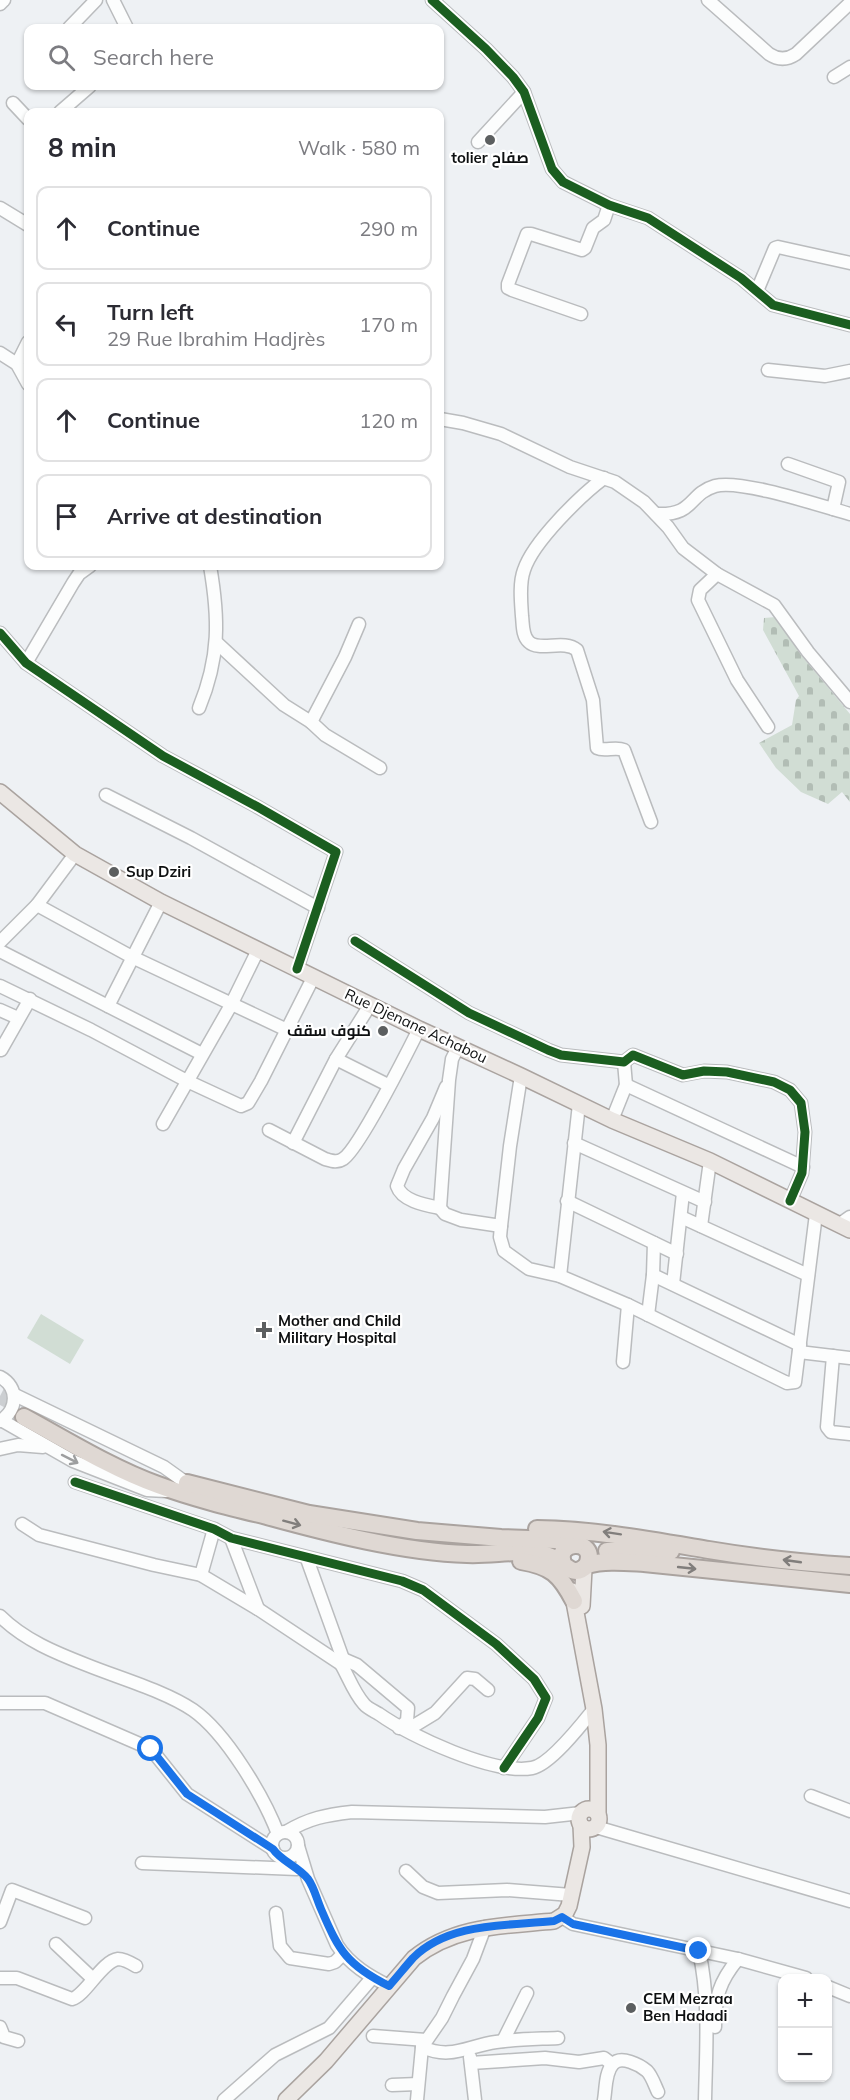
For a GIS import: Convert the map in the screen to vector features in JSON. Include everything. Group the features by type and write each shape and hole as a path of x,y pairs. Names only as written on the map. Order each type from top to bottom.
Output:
{"highway":[{"path":"25,1415 130,1474 309,1514 411,1527 455,1524 597,1531 711,1551 805,1563 850,1566"},
{"path":"182,1487 304,1526 362,1539 537,1564 549,1568 565,1584 574,1601"},
{"path":"387,1525 417,1531 555,1540 594,1551 711,1551"},
{"path":"576,1568 589,1556 581,1546"},
{"path":"581,1546 567,1547 562,1554 563,1563 576,1568 606,1562 644,1563 850,1584"},
{"path":"467,1554 514,1552 546,1554 576,1568"}],"main road":[{"name":"Rue Djenane Achabou","path":"0,792 75,854 161,902 313,978 612,1120 710,1161 816,1214 847,1224"},
{"path":"286,2100 326,2061 414,1958 433,1944 450,1936 485,1927 554,1921 568,1910 598,1773 598,1744 594,1709 574,1601 576,1568"},
{"path":"576,1568 582,1598 586,1660"}],"street":[{"path":"0,4 4,0"},
{"path":"73,24 96,0"},
{"path":"113,0 125,24"},
{"path":"432,0 486,49 525,92 549,163 556,175 569,186 609,205 648,218 757,291 774,305 850,325"},
{"path":"708,0 769,54 783,59 796,54 850,3"},
{"path":"834,77 850,68"},
{"path":"65,108 85,90"},
{"path":"478,142 525,92"},
{"path":"13,103 24,115"},
{"path":"581,314 512,290 508,288 508,284 527,234 582,250 593,228 603,220 609,205"},
{"path":"0,208 24,223"},
{"path":"757,291 778,247 850,263"},
{"path":"17,364 24,350"},
{"path":"0,353 17,364 24,377"},
{"path":"768,370 825,376 850,371"},
{"path":"444,420 501,434 570,467 615,482 644,502 683,548 717,574 774,605 850,702"},
{"path":"788,464 839,482 833,509"},
{"path":"604,478 547,532 525,566 522,575 521,604 524,634 534,645 572,646 577,650 593,700 596,745 600,750 618,748 624,750 651,822"},
{"path":"656,514 671,515 684,510 706,490 718,485 775,493 850,514"},
{"path":"26,663 73,583 86,570"},
{"path":"199,708 208,684 216,643 217,610 211,570"},
{"path":"717,574 700,590 698,600 737,680 768,727"},
{"path":"311,722 345,657 359,624"},
{"path":"0,633 26,663 163,756 336,852 297,969"},
{"path":"216,643 284,705 311,722 325,735 380,768"},
{"path":"106,795 191,838 318,908"},
{"path":"0,942 37,904 75,854"},
{"path":"108,1006 161,902"},
{"path":"37,904 132,957 287,1030"},
{"path":"355,941 469,1013 561,1055 624,1062 633,1055 683,1075 704,1071 727,1072 774,1082 789,1090 801,1103 805,1132 803,1167 790,1201"},
{"path":"163,1124 231,1005 258,950"},
{"path":"0,951 202,1054"},
{"path":"0,986 30,999 187,1082 240,1106 245,1106 313,978"},
{"path":"1,1050 30,999"},
{"path":"293,1143 336,1059 370,1005"},
{"path":"0,1010 18,1018"},
{"path":"269,1130 326,1159 334,1162 342,1160 356,1145 419,1029"},
{"path":"440,1209 449,1080 458,1047"},
{"path":"336,1059 388,1085"},
{"path":"612,1120 626,1085 624,1062"},
{"path":"521,1076 501,1226 502,1247 512,1258 530,1269 560,1276 628,1305 787,1383 795,1382 816,1214"},
{"path":"449,1080 433,1118 398,1181 398,1189 405,1197 440,1209 445,1214 460,1220 501,1226"},
{"path":"626,1085 803,1167"},
{"path":"560,1276 579,1104"},
{"path":"574,1143 705,1202"},
{"path":"701,1226 710,1161"},
{"path":"673,1284 683,1193"},
{"path":"567,1201 677,1254"},
{"path":"681,1217 808,1275"},
{"path":"648,1315 654,1243"},
{"path":"653,1275 799,1349 850,1358"},
{"path":"623,1362 628,1305"},
{"path":"833,1356 828,1430 850,1434"},
{"path":"0,1377 8,1383 25,1415 49,1448"},
{"path":"0,1420 10,1413 15,1395"},
{"path":"0,1420 25,1415"},
{"path":"0,1449 18,1445 49,1448 73,1461 147,1490 182,1487"},
{"path":"75,1482 214,1529 231,1538 307,1559 402,1581 423,1590 496,1644 534,1679 546,1698 538,1718 504,1767"},
{"path":"22,1524 39,1535 201,1575 342,1661 357,1665 408,1708 407,1721 403,1729"},
{"path":"201,1575 214,1529"},
{"path":"231,1538 258,1609"},
{"path":"307,1559 342,1661 364,1704 422,1740 504,1767 534,1768 556,1752 594,1709"},
{"path":"0,1616 13,1629 55,1653 162,1695 194,1711 232,1751 268,1810 290,1836 333,1937 343,1954 372,1978 389,1986"},
{"path":"403,1729 435,1713 467,1678 476,1679 488,1690"},
{"path":"0,1703 45,1703 151,1749 187,1794 278,1853 308,1879"},
{"path":"811,1796 850,1811"},
{"path":"278,1853 273,1840 290,1836 332,1814 372,1812 589,1820 623,1834 850,1901"},
{"path":"278,1853 294,1854 290,1836"},
{"path":"142,1863 297,1869"},
{"path":"406,1871 423,1887 438,1893 507,1890 571,1895"},
{"path":"0,1922 12,1890 85,1918"},
{"path":"276,1913 280,1946 290,1958 329,1964 335,1962 343,1954"},
{"path":"562,1917 573,1924 738,1959 792,1974"},
{"path":"417,2100 424,2044 442,2018 473,1959 485,1927"},
{"path":"56,1944 92,1978"},
{"path":"699,1951 704,1971 707,2022 705,2100"},
{"path":"0,1978 17,1978 72,1999 78,1997 92,1978 115,1960 120,1959 136,1966"},
{"path":"713,2100 715,2000 727,1972 738,1959"},
{"path":"224,2100 275,2055 329,2028 372,1978"},
{"path":"832,1989 850,1996"},
{"path":"503,2041 527,1993"},
{"path":"0,2027 4,2037 18,2041"},
{"path":"373,2036 424,2044 441,2053 468,2050 503,2041 558,2037"},
{"path":"468,2050 475,2100"},
{"path":"471,2063 545,2058 579,2062 604,2058 612,2064"},
{"path":"604,2100 608,2073 612,2064 623,2060 648,2072 658,2092"},
{"path":"392,2085 418,2084"}],"green space":[{"path":"776,617 801,655 850,714 850,802 842,792 828,804 801,792 776,768 759,743 792,725 796,700 799,696 763,630 764,618"},
{"path":"41,1314 84,1340 70,1364 27,1338"}],"tunnel":[{"path":"0,1396 29,1411"}],"cycle path":[{"path":"432,0 486,49 524,92 552,169 563,182 609,205 648,218 741,278 773,305 850,325"},
{"path":"0,633 26,663 163,756 336,852 297,969"},
{"path":"355,941 469,1013 561,1055 624,1062 633,1055 683,1075 704,1071 727,1072 774,1082 790,1090 801,1103 805,1132 802,1173 790,1201"},
{"path":"75,1482 214,1529 231,1538 402,1581 423,1590 496,1644 534,1679 546,1698 538,1718 504,1768"}],"place":[{"name":"tolier صفاح","path":"490,140"},
{"name":"Sup Dziri","path":"114,872"},
{"name":"كنوف سقف","path":"383,1031"},
{"name":"Mother and Child Military Hospital","path":"264,1330"},
{"name":"CEM Mezraa Ben Hadadi","path":"631,2008"}],"route":[{"path":"151,1749 187,1794 273,1849 308,1879 337,1946 343,1954 372,1978 389,1986 414,1958 433,1944 450,1936 485,1927 554,1921 562,1917 573,1924 699,1951"}]}
